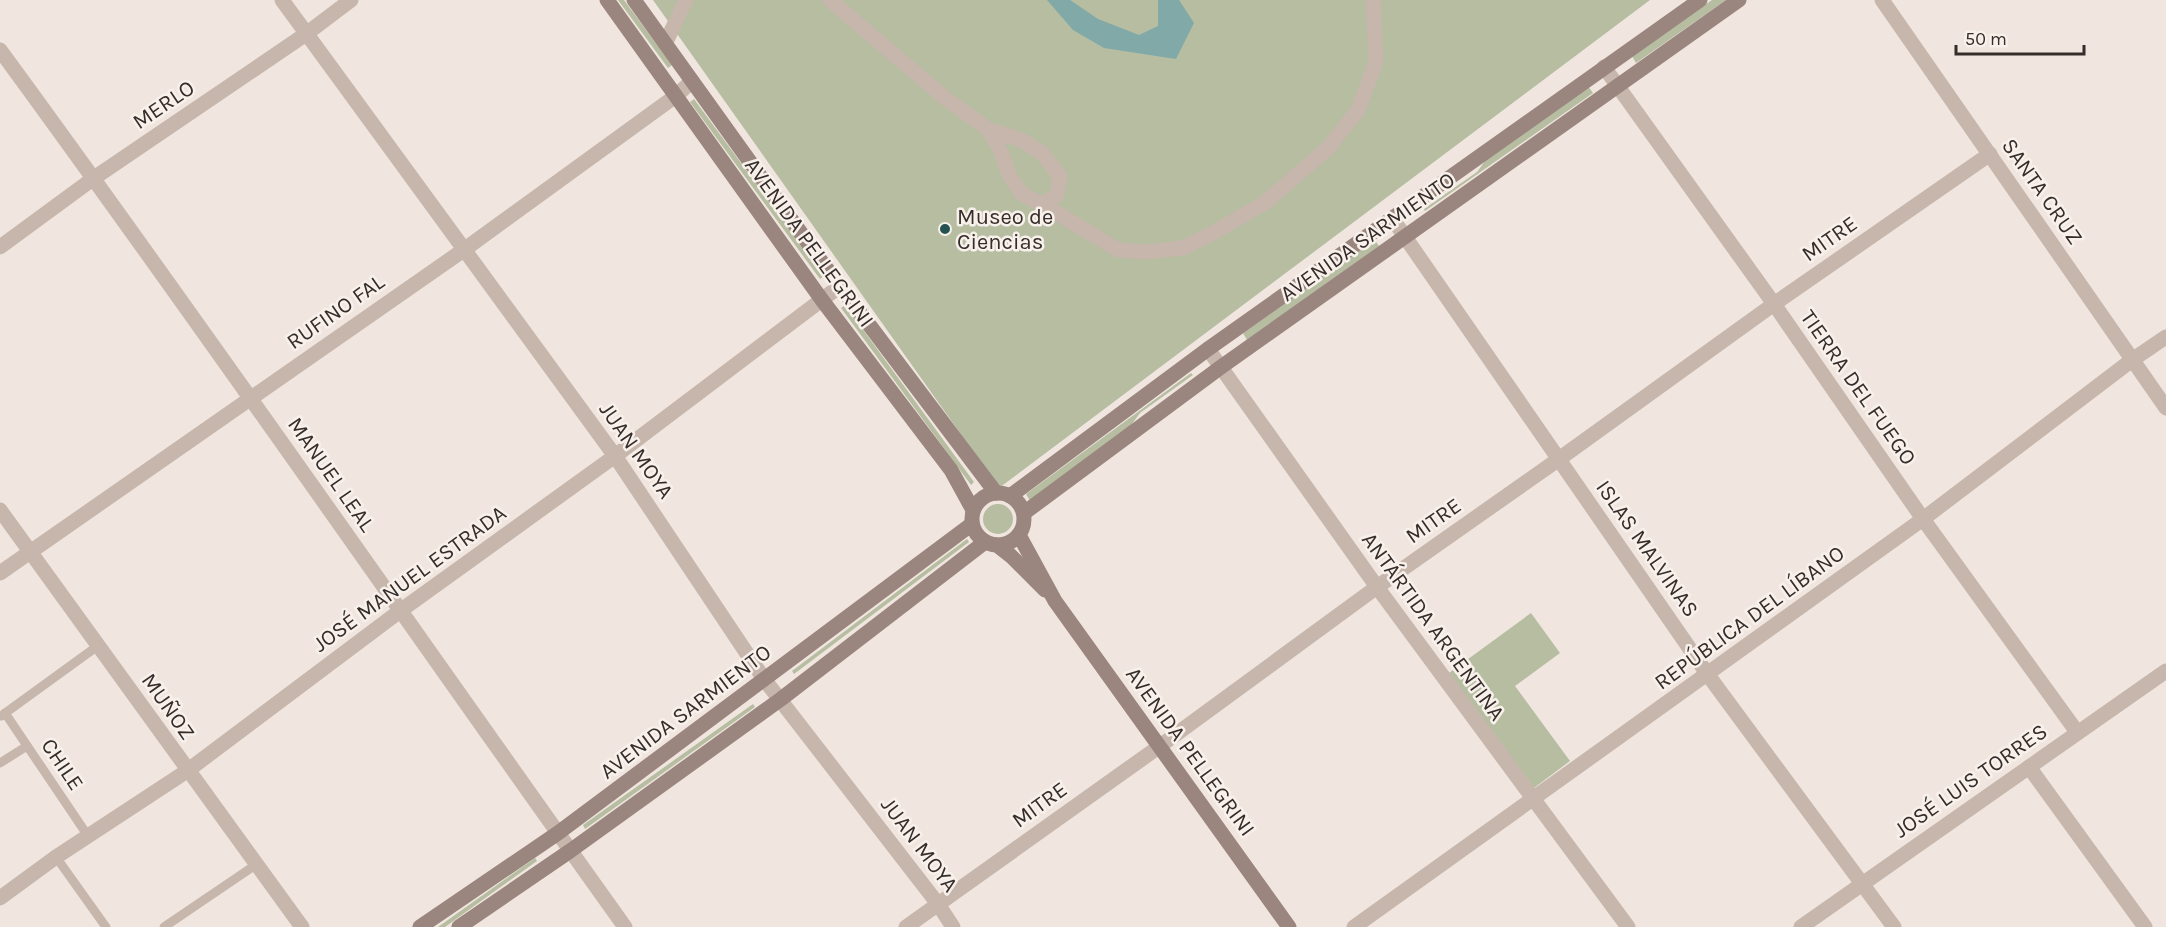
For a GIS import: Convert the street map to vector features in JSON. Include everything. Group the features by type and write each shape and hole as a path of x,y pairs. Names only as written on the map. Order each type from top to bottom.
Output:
{"main road":[{"name":"AVENIDA PELLEGRINI","path":"607,0 822,300 951,470 973,517"},
{"name":"AVENIDA PELLEGRINI","path":"634,0 840,286 1003,494"},
{"name":"AVENIDA SARMIENTO","path":"1003,494 1700,0"},
{"name":"AVENIDA SARMIENTO","path":"1024,513 1221,367 1738,0"},
{"path":"1003,494 1019,502 1024,513 1023,527 1019,535 1005,545 991,544 975,532 973,517 980,500 1003,494"},
{"name":"AVENIDA SARMIENTO","path":"420,927 558,833 764,679 973,517"},
{"name":"AVENIDA PELLEGRINI","path":"1019,535 1055,601 1289,927"},
{"name":"AVENIDA PELLEGRINI","path":"991,544 1011,556 1055,601"},
{"name":"AVENIDA SARMIENTO","path":"459,927 570,851 991,544"}],"street":[{"name":"JUAN MOYA","path":"282,0 615,456 764,679 938,904 953,927"},
{"name":"MERLO","path":"0,247 94,178 306,34 351,0"},
{"path":"666,44 686,0"},
{"path":"830,0 945,98 988,129 1021,140 1042,153 1060,177 1057,195 1042,204"},
{"path":"988,129 1001,152 1009,175 1022,194 1118,250 1148,252 1182,248 1266,202 1328,148 1358,110 1376,62 1373,0"},
{"name":"SANTA CRUZ","path":"1882,0 2166,408"},
{"name":"MANUEL LEAL","path":"0,50 251,397 625,927"},
{"name":"TIERRA DEL FUEGO","path":"1604,67 1774,304 1923,519 2077,732"},
{"name":"RUFINO FAL","path":"0,573 465,249 677,95 692,81"},
{"name":"MITRE","path":"906,927 1160,746 1377,587 1774,304 1990,154"},
{"name":"ISLAS MALVINAS","path":"1392,218 1708,675 1894,927"},
{"name":"JOSÉ MANUEL ESTRADA","path":"0,898 56,857 188,771 400,611 615,456 840,286"},
{"name":"REPÚBLICA DEL LÍBANO","path":"1354,927 1923,519 2132,360 2166,337"},
{"name":"ANTÁRTIDA ARGENTINA","path":"1208,349 1377,587 1628,927"},
{"name":"MUÑOZ","path":"0,510 302,927"},
{"name":"JOSÉ LUIS TORRES","path":"1801,927 2166,671"},
{"path":"2029,767 2145,927"}],"lane":[{"path":"3,715 99,645"},
{"name":"CHILE","path":"3,715 27,746 88,836"},
{"path":"0,763 27,746"},
{"path":"56,857 106,927"},
{"path":"164,927 257,864"}],"green space":[{"path":"618,0 624,0 672,65 668,68"},
{"path":"653,0 1650,0 999,488"},
{"path":"1712,0 1726,0 1636,63 1632,56"},
{"path":"1588,86 1593,93 1425,211 1424,209 1477,172 1488,157"},
{"path":"694,99 824,276 820,279 690,102"},
{"path":"1374,239 1379,246 1247,340 1243,333"},
{"path":"845,305 974,482 971,485 841,308"},
{"path":"1191,373 1193,375 1140,413 1129,428 1030,501 1026,494"},
{"path":"998,504 1009,508 1013,519 1009,530 998,534 987,530 983,519 987,508"},
{"path":"967,539 969,542 794,674 792,671"},
{"path":"1531,613 1560,653 1515,686 1570,761 1534,788 1449,673"},
{"path":"753,704 755,707 585,829 583,825"},
{"path":"535,858 537,861 445,927 438,927"}],"water":[{"path":"1047,0 1070,0 1098,19 1139,35 1158,26 1158,0 1179,0 1194,23 1176,59 1104,48 1073,30"}],"place":[{"name":"Museo de Ciencias","path":"945,229"}]}
